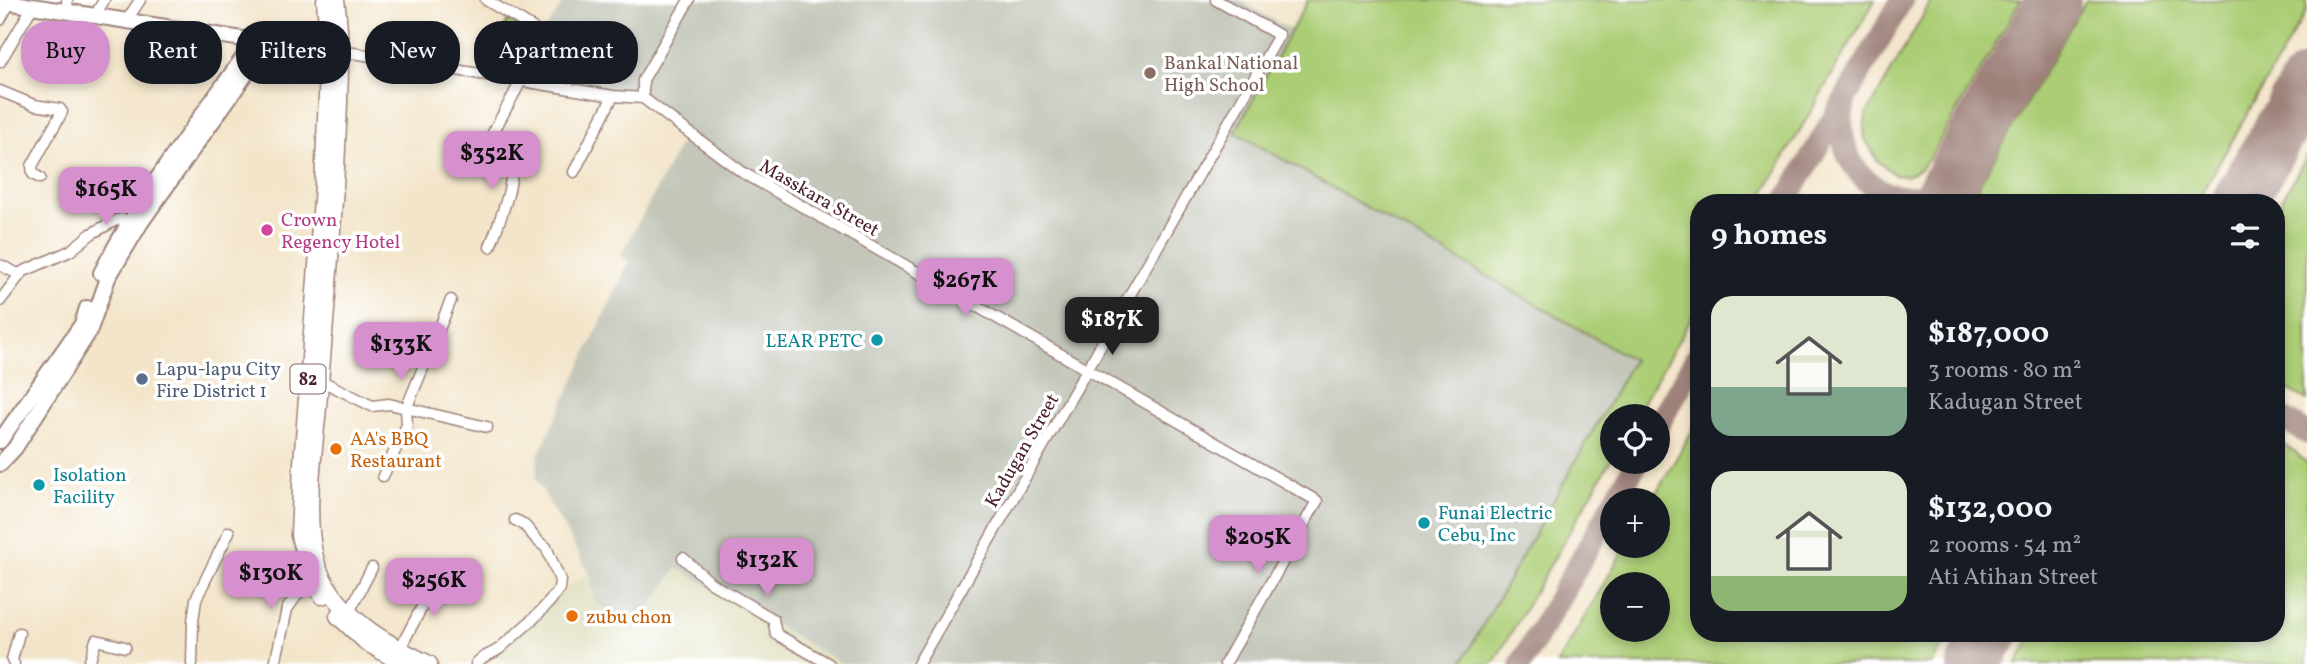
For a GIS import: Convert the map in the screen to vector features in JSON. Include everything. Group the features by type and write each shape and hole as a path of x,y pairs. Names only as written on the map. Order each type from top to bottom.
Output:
{"main road":[{"name":"82","path":"325,0 329,21"},
{"name":"82","path":"336,0 336,21"},
{"name":"82","path":"332,84 323,186 316,358 299,535 310,577 325,600 355,634 378,651 429,664"},
{"name":"82","path":"316,358 320,380 311,536 315,559 324,579 348,612 401,657"}],"street":[{"path":"96,14 104,0"},
{"path":"127,20 140,0"},
{"path":"486,0 521,21"},
{"path":"539,84 643,98 643,80 689,0"},
{"name":"Kadugan Street","path":"918,664 1279,35 1216,0"},
{"path":"0,20 5,1 33,6 68,5 96,14 236,38"},
{"path":"0,62 33,6"},
{"path":"351,54 474,73"},
{"path":"0,441 82,324 100,274 130,223 236,78"},
{"path":"482,153 518,84"},
{"path":"0,91 34,105 60,109 62,112 32,166 33,174 40,178"},
{"path":"574,172 613,96"},
{"name":"Masskara Street","path":"643,98 646,103 742,172 1317,501 1225,664"},
{"path":"489,247 509,190 512,167 506,147 494,132"},
{"path":"0,464 15,448 89,332 108,278 194,138"},
{"path":"0,301 18,274 70,251 91,234 116,220 122,219 130,223"},
{"path":"0,265 18,274"},
{"path":"383,476 407,425 406,409 451,300"},
{"path":"320,380 372,406 389,404 487,427"},
{"path":"476,664 520,629 559,589 559,580 546,547 538,543 525,524 515,520"},
{"path":"192,664 193,621 197,599 229,532"},
{"path":"683,558 711,583 773,619 776,634 829,664"},
{"path":"348,612 372,568"},
{"path":"401,657 436,572"},
{"path":"275,664 287,609 310,577"},
{"path":"14,664 12,660 19,633"},
{"path":"89,664 96,640 125,647"}],"shaded area":[{"path":"565,0 1239,0 1291,30 1236,132 1633,360 1608,404 1600,404 1600,418 1461,664 843,664 677,568 633,633 594,600 590,574 536,479 538,456 629,262 621,255 683,139 640,96 564,84 638,84 638,21 551,21"},
{"path":"677,568 843,664 508,664 490,652 583,575 590,574 594,600 633,633"}],"green space":[{"path":"1308,0 1875,0 1763,194 1690,194 1690,321 1642,404 1608,404 1633,360 1235,132"},
{"path":"1932,0 2021,0 1929,159 1920,169 1906,176 1895,175 1878,161 1865,139 1866,115"},
{"path":"2086,0 2307,0 2307,10 2201,194 1976,194"},
{"path":"2307,156 2307,400 2285,388 2285,194"},
{"path":"1600,418 1600,474 1603,474 1493,664 1461,664"},
{"path":"1690,435 1690,642 1945,642 1932,664 1557,664 1600,590 1600,642 1670,642 1670,572 1611,572 1619,558 1670,558 1670,488 1659,488 1667,474 1670,474 1670,469"},
{"path":"2285,446 2307,463 2307,664 2016,664 2028,642 2285,642"}],"taxiway":[{"path":"1790,194 1902,0"},
{"path":"1844,105 1843,138 1850,159 1863,177 1887,194"},
{"path":"1925,194 1940,186 1954,173"},
{"path":"1670,404 1690,369"},
{"path":"2285,420 2307,433"},
{"path":"1622,488 1630,474"},
{"path":"1521,664 1600,527"}],"runway":[{"path":"1942,194 2054,0"},
{"path":"2243,194 2307,83"},
{"path":"1974,664 1986,642"}],"place":[{"name":"Bankal National High School","path":"1150,73"},
{"name":"Crown Regency Hotel","path":"267,230"},
{"name":"LEAR PETC","path":"877,340"},
{"name":"Lapu-lapu City Fire District 1","path":"142,379"},
{"name":"AA's BBQ Restaurant","path":"336,449"},
{"name":"Isolation Facility","path":"39,485"},
{"name":"Funai Electric Cebu, Inc","path":"1424,523"},
{"name":"zubu chon","path":"572,616"}]}
